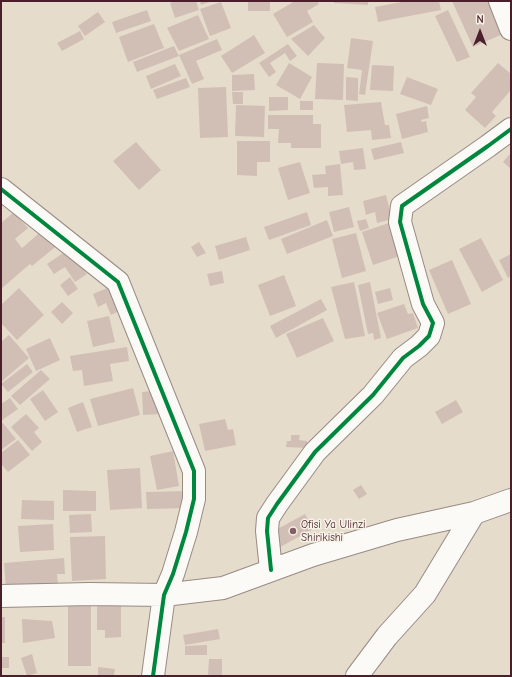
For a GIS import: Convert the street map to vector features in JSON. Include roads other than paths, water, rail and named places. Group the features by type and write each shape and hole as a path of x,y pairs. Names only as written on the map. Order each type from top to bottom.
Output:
{"street":[{"path":"500,1 511,29"},
{"path":"271,570 267,532 268,518 277,504 315,452 373,395 403,358 429,336 433,323 424,304 400,222 402,206 511,129"},
{"path":"1,189 118,282 194,471 194,500 173,574 164,595 153,676"},
{"path":"1,596 90,594 164,595 223,588 313,555 396,530 474,513 511,500"},
{"path":"358,676 387,636 425,594 474,513"}],"place":[{"name":"Ofisi Ya Ulinzi Shirikishi","path":"293,531"}]}
